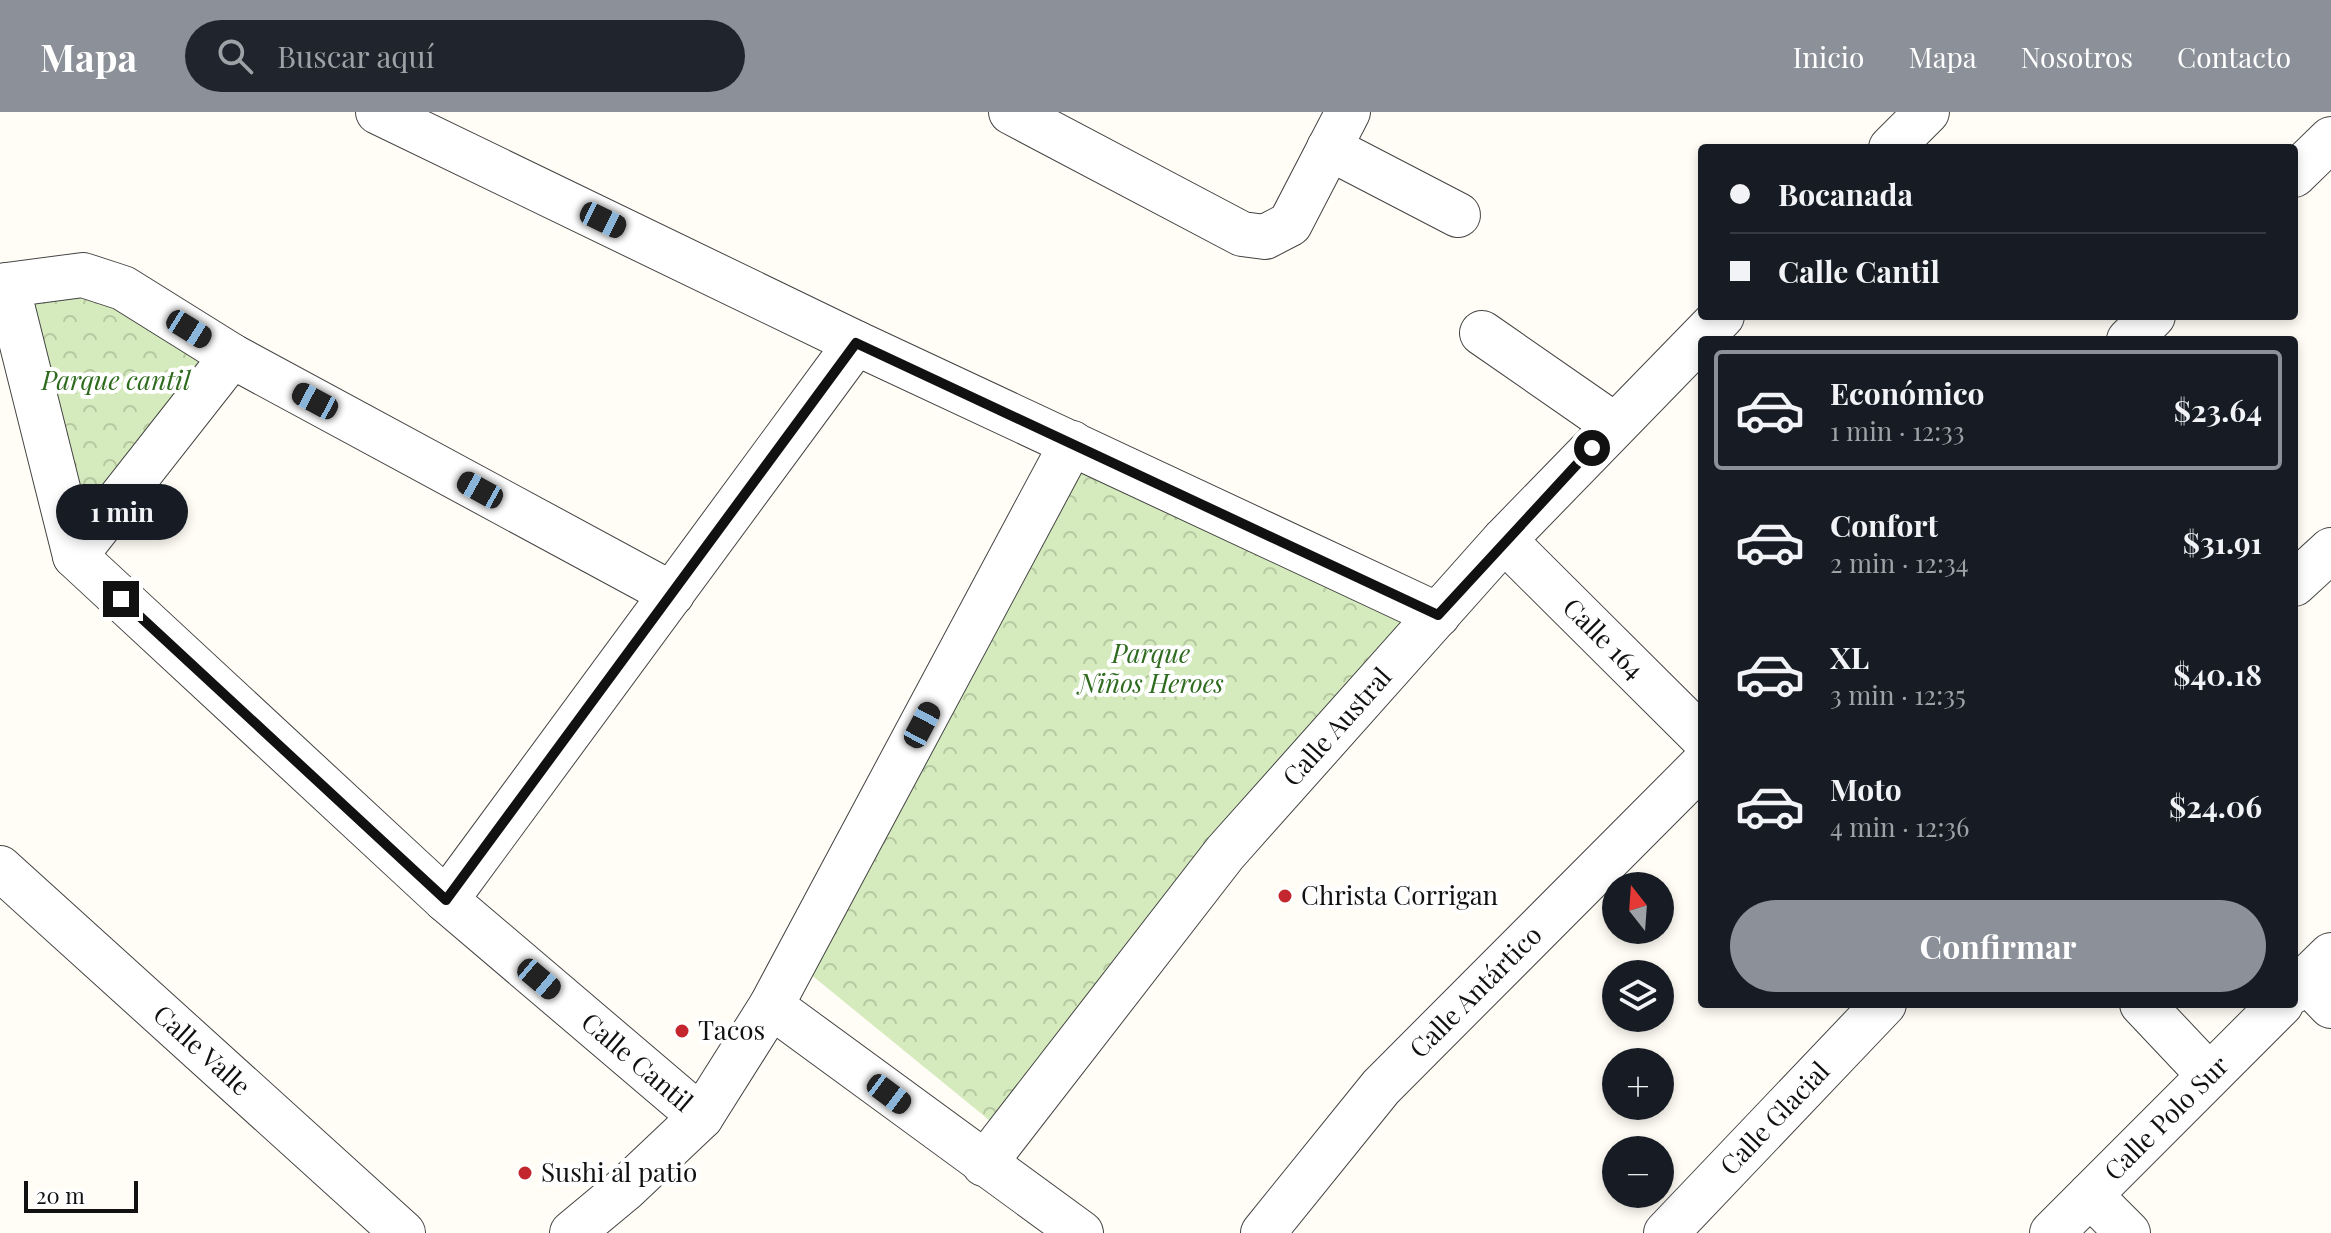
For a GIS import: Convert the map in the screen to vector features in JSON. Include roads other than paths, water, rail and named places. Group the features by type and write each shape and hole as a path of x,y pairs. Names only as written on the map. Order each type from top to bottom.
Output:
{"street":[{"path":"378,112 856,343 1438,615"},
{"path":"1011,112 1062,124 1242,234 1265,237 1290,224 1339,130 1458,215"},
{"path":"1895,144 1927,112"},
{"path":"2324,112 2331,120"},
{"path":"2298,171 2331,139"},
{"path":"75,556 4,285 83,275 123,288 232,356 672,594"},
{"name":"Calle Austral","path":"1702,336 1718,320"},
{"path":"2133,336 2149,320"},
{"path":"1482,333 1613,424"},
{"name":"Calle Austral","path":"984,1164 1225,853 1504,540 1613,424 1698,340"},
{"path":"446,900 856,343"},
{"path":"75,556 232,356"},
{"path":"572,1233 626,1188 701,1117 771,1006 1072,443"},
{"name":"Calle 164","path":"1504,540 1698,733"},
{"path":"2298,580 2331,550"},
{"name":"Calle Cantil","path":"75,556 446,900 701,1117"},
{"name":"Calle Antártico","path":"1263,1233 1381,1087 1698,769"},
{"name":"Calle Valle","path":"0,868 403,1233"},
{"path":"771,1006 1078,1232"},
{"name":"Calle Glacial","path":"1666,1233 1880,1008"},
{"path":"2146,1008 2209,1075"},
{"name":"Calle Polo Sur","path":"2052,1233 2209,1075 2285,1008"},
{"path":"2090,1195 2128,1233"}],"place":[{"name":"Christa Corrigan","path":"1285,896"},
{"name":"Tacos","path":"682,1031"},
{"name":"Sushi al patio","path":"525,1173"}],"park label":[{"name":"Parque cantil","path":"116,381"},
{"name":"Parque Niños Heroes","path":"1151,669"}]}
